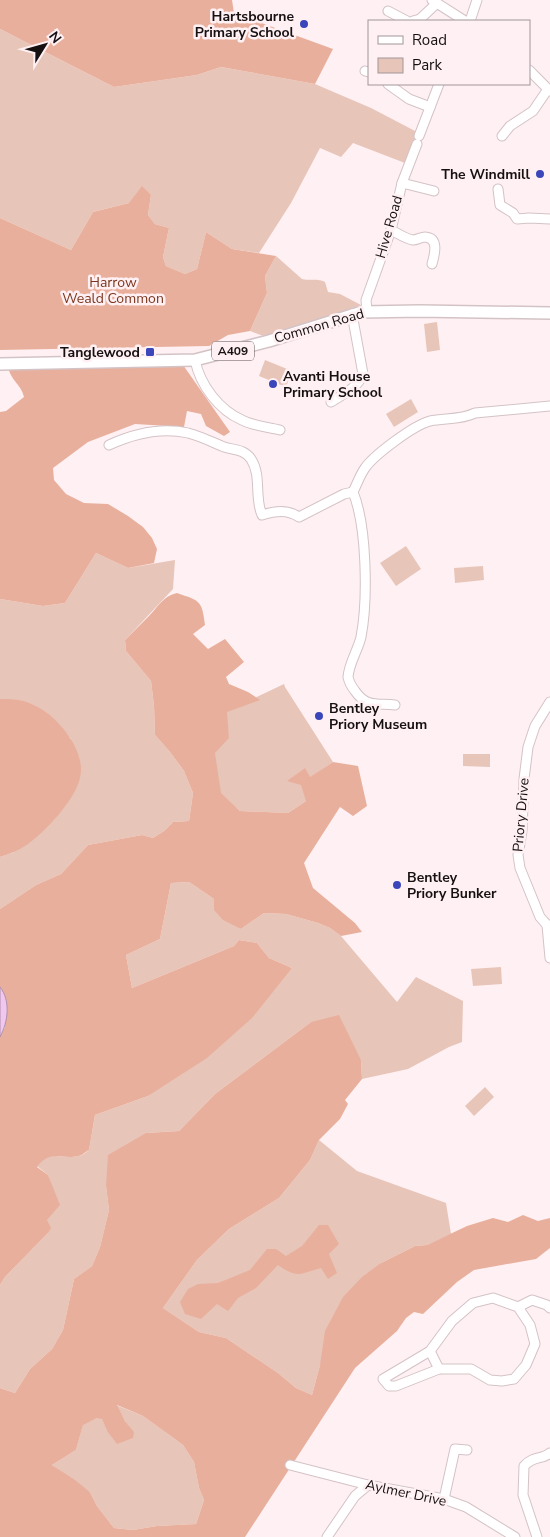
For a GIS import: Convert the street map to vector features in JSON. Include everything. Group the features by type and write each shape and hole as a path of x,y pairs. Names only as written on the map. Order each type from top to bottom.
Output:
{"main road":[{"name":"Common Road","path":"0,364 195,360 268,341 367,311 550,313"}],"street":[{"path":"470,20 477,0"},
{"path":"416,20 420,19 434,2 463,20"},
{"path":"388,11 405,20"},
{"path":"502,136 510,126 533,111 549,90 530,71"},
{"path":"389,85 409,99 430,107"},
{"name":"Hive Road","path":"367,311 366,300 391,230 402,183 438,85"},
{"path":"402,183 434,191"},
{"path":"498,189 500,205 513,212 517,219 550,219"},
{"path":"391,230 413,240 425,237 431,239 435,248 432,264"},
{"path":"331,402 354,387 362,374 352,314"},
{"path":"195,360 200,375 212,397 227,411 242,420 280,430"},
{"path":"395,705 370,704 363,701 348,677 361,637 365,595 360,520 353,492 364,470 372,460 399,438 424,423 446,418 467,417 475,413 550,406"},
{"path":"109,445 138,433 177,432 188,433 226,448 244,452 250,457 257,472 262,515 284,511 299,517 344,494 353,492"},
{"name":"Priory Drive","path":"548,925 540,917 520,868 518,855 522,831 524,779 528,748 535,726 550,702"},
{"path":"548,925 550,958"},
{"path":"493,1298 518,1307 530,1325 535,1344 526,1365 514,1378 502,1382 490,1380 471,1369 439,1369 396,1386 389,1386 383,1379 430,1351 452,1321 473,1303 493,1298"},
{"path":"518,1307 532,1300 547,1305 550,1308"},
{"path":"430,1351 439,1369"},
{"path":"444,1499 455,1449 467,1450"},
{"path":"537,1537 523,1495 524,1466 530,1460 547,1456 550,1453"},
{"name":"Aylmer Drive","path":"290,1465 368,1485 444,1499 466,1507 515,1537"},
{"path":"350,1481 355,1496"},
{"path":"327,1537 355,1496 368,1485"}],"green space":[{"path":"0,0 232,0 234,13 333,49 315,84 221,67 197,75 114,87 0,29"},
{"path":"0,29 114,87 197,75 221,67 315,84 371,108 417,132 405,163 353,143 341,157 320,148 291,203 259,253 232,249 206,232 197,269 185,274 166,266 163,257 169,228 155,224 148,215 151,195 93,212 71,250 0,218"},
{"name":"Harrow Weald Common","path":"142,186 151,195 148,215 155,224 169,228 163,257 166,266 185,274 197,269 206,232 232,249 276,256 265,276 267,293 250,331 228,335 209,346 0,350 0,218 71,250 93,212 129,203"},
{"path":"276,256 302,279 325,282 328,292 340,294 361,305 266,337 250,331 267,293 265,276"},
{"path":"437,322 440,350 427,352 424,324"},
{"path":"265,360 292,371 286,387 259,376"},
{"path":"183,365 230,432 224,436 206,426 201,414 187,411 184,427 135,424 88,442 53,468 54,480 66,494 84,503 108,504 143,527 152,538 157,549 154,563 128,568 96,553 65,603 43,606 0,599 0,412 6,411 24,397 21,389 11,376 8,367 74,368"},
{"path":"411,399 418,412 394,427 386,414"},
{"path":"406,546 421,569 396,586 380,563"},
{"path":"96,553 128,568 175,560 173,589 125,640 126,651 151,681 155,735 184,771 193,793 189,821 173,822 153,838 142,835 88,845 61,874 36,885 0,909 0,857 14,852 71,739 56,721 41,709 23,701 0,699 0,599 43,606 65,603"},
{"path":"483,566 484,580 455,583 454,568"},
{"path":"177,593 195,600 203,611 205,625 193,634 208,649 225,639 244,662 226,677 229,684 248,692 260,700 227,712 229,738 215,753 221,793 240,811 288,813 306,801 301,785 287,781 305,768 310,777 333,762 358,766 367,806 353,816 340,807 304,863 313,888 355,923 362,932 341,936 330,928 318,923 286,914 264,913 241,929 223,920 214,910 214,899 189,882 171,883 160,939 126,955 132,988 234,946 239,940 257,943 269,958 292,968 252,1018 207,1058 148,1096 95,1115 89,1150 82,1155 46,1158 37,1167 48,1175 60,1205 47,1220 51,1228 48,1233 5,1277 0,1285 0,1037 5,1027 2,990 0,987 0,909 36,885 61,874 88,845 142,835 153,838 173,822 189,821 193,793 184,771 155,735 151,681 126,651 125,640 164,599"},
{"path":"284,684 333,762 308,779 306,801 288,813 240,811 220,793 211,752 227,711"},
{"path":"0,699 13,699 34,705 52,717 61,725 75,746 81,768 77,787 66,805 51,823 28,844 0,857"},
{"path":"463,754 490,754 490,767 463,766"},
{"path":"189,882 214,899 241,929 264,913 286,914 330,928 341,936 397,1002 416,977 463,1001 462,1042 408,1069 362,1079 361,1060 311,1022 215,1094 179,1131 146,1133 106,1186 109,1210 100,1247 92,1266 74,1279 63,1330 52,1349 30,1369 15,1393 0,1388 0,1285 5,1277 48,1233 47,1220 50,1182 48,1175 37,1166 51,1156 72,1157 84,1154 89,1150 95,1115 148,1096 292,968 269,958 257,943 239,940 234,946 132,988 126,955 160,939 171,883"},
{"path":"501,967 502,984 473,986 471,969"},
{"path":"339,1015 361,1060 362,1079 345,1100 348,1104 340,1119 319,1140 310,1160 279,1198 229,1229 197,1260 163,1308 199,1332 226,1338 278,1373 296,1388 312,1395 320,1365 325,1331 343,1297 362,1277 381,1263 415,1246 427,1245 467,1226 493,1218 508,1222 523,1215 538,1221 550,1218 550,1248 536,1259 474,1270 457,1282 423,1314 414,1312 406,1318 397,1331 355,1368 245,1537 0,1537 0,1388 15,1393 30,1369 52,1349 63,1330 74,1279 92,1266 100,1247 109,1210 106,1186 108,1155 146,1133 179,1131 215,1094 311,1022","holes":["117,1405 143,1416 183,1445 194,1462 199,1488 204,1500 196,1524 157,1526 133,1530 114,1528 97,1506 90,1492 52,1465 76,1450 83,1425 97,1418 102,1419 107,1431 117,1444 133,1438 134,1432 125,1421"]},
{"path":"485,1087 494,1097 474,1116 465,1106"},
{"path":"319,1140 357,1171 446,1203 451,1234 427,1245 415,1246 381,1263 320,1365 312,1395 296,1388 278,1373 226,1338 199,1332 163,1308 197,1260 229,1229 279,1198 310,1160"},
{"path":"319,1225 328,1225 339,1244 329,1254 337,1273 328,1279 321,1268 295,1274 278,1265 256,1288 238,1298 228,1311 217,1304 201,1319 185,1314 180,1302 188,1289 198,1284 218,1283 250,1270 267,1249 276,1249 286,1256 302,1246"},
{"path":"116,1405 143,1416 183,1445 194,1462 199,1488 204,1500 196,1524 157,1526 133,1530 114,1528 97,1506 90,1492 52,1465 76,1450 83,1424 97,1418 102,1418 107,1431 133,1432"}],"shaded area":[{"path":"0,987 6,999 7,1012 5,1025 0,1037"}],"place":[{"name":"Hartsbourne Primary School","path":"304,24"},
{"name":"The Windmill","path":"540,174"},
{"name":"Tanglewood","path":"150,352"},
{"name":"Avanti House Primary School","path":"273,384"},
{"name":"Bentley Priory Museum","path":"319,716"},
{"name":"Bentley Priory Bunker","path":"397,885"}]}
